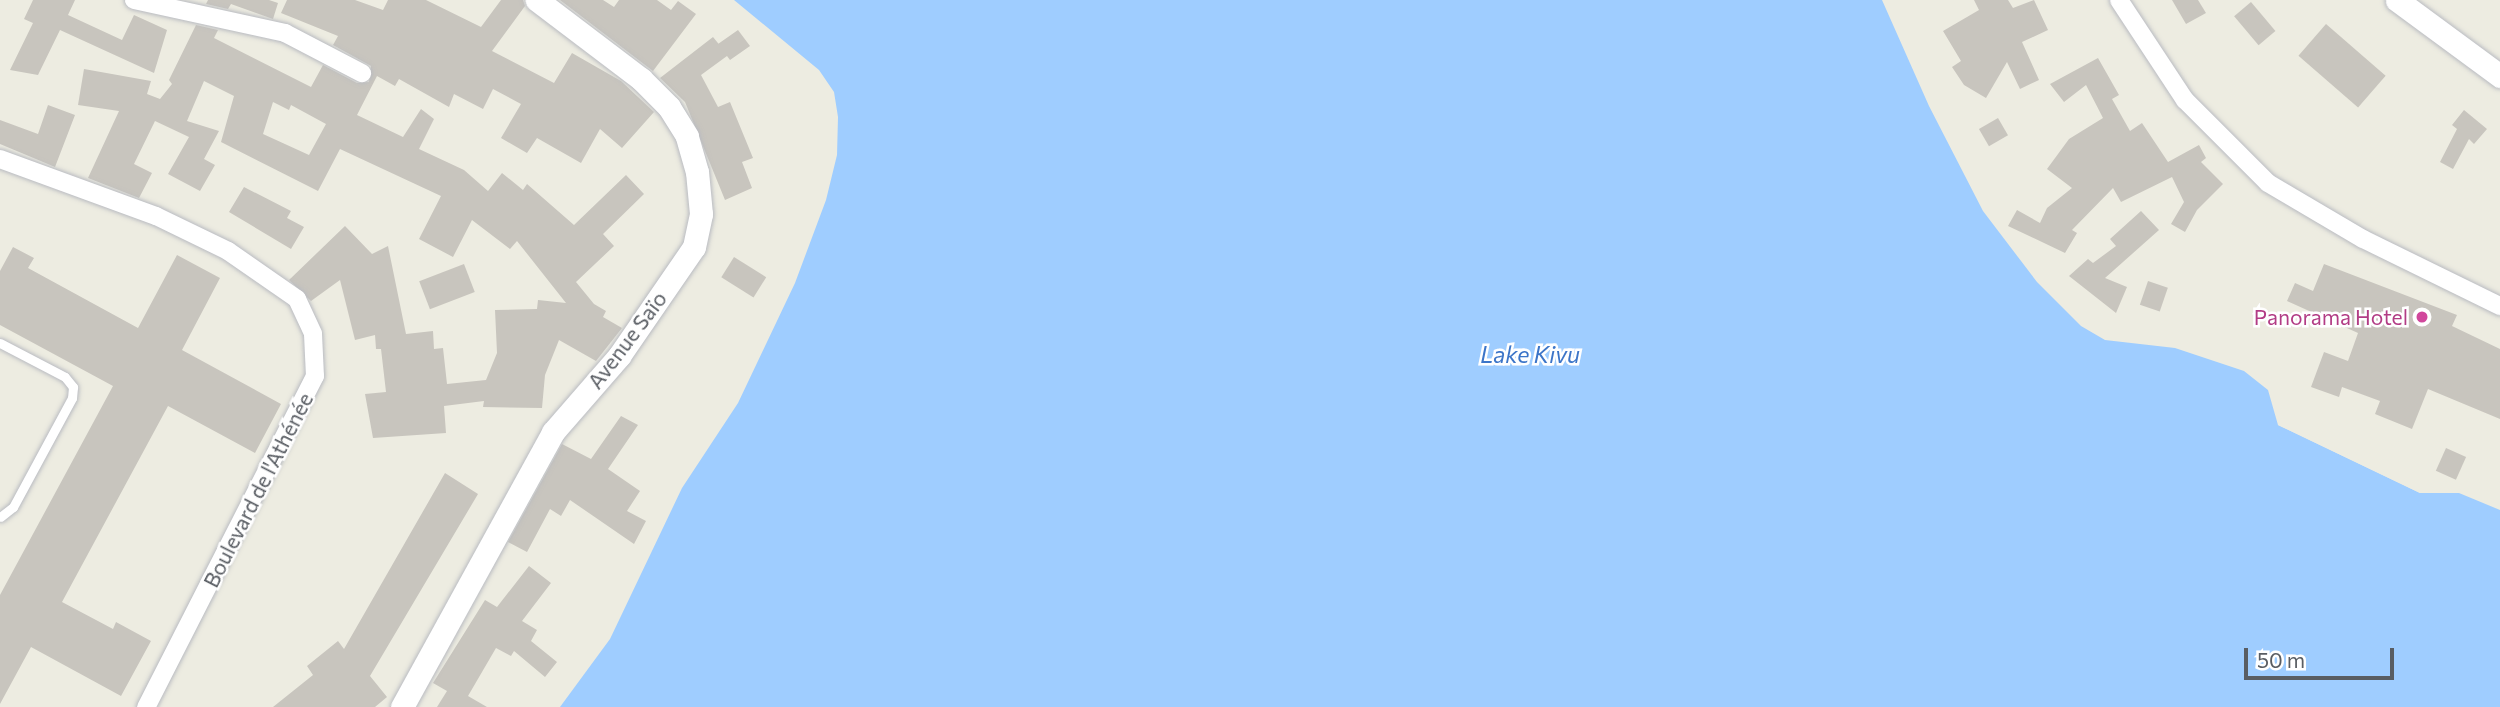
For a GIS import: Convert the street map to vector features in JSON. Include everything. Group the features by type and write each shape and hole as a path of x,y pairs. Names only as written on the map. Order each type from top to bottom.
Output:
{"street":[{"path":"134,0 285,33 362,73"},
{"name":"Avenue Saïo","path":"402,707 553,432 619,356 694,247 701,214 697,172 687,136 668,107 641,79 537,0"},
{"path":"2119,0 2185,100 2268,183 2363,239 2500,306"},
{"path":"2397,0 2500,76"},
{"name":"Boulevard de l'Athénée","path":"0,159 156,216 228,251 297,299 313,334 315,376 146,707"}],"lane":[{"path":"0,343 65,377 73,387 72,398 13,507 0,517"}],"water":[{"name":"Lake Kivu","path":"734,0 1882,0 1929,106 1983,211 2037,282 2081,326 2105,340 2175,348 2244,371 2268,390 2278,425 2420,493 2459,493 2500,510 2500,707 560,707 610,639 682,488 738,403 795,283 826,200 837,155 838,117 834,92 819,70"}],"pier":[{"path":"2280,420 2421,490 2420,493 2278,425"}],"building":[{"path":"33,0 75,0 68,15 122,40 134,15 167,30 154,73 60,30 38,75 10,70 33,23 24,19"},
{"path":"208,0 269,0 278,3 273,19 231,4 228,9 206,4"},
{"path":"287,0 355,0 383,10 388,0 426,0 481,27 501,0 523,0 525,6 492,51 554,83 572,53 621,81 654,112 622,148 600,129 581,163 537,138 527,153 501,138 521,104 493,89 483,109 454,94 449,107 399,79 395,86 377,76 357,115 403,137 421,109 434,119 419,149 464,170 488,191 502,173 523,190 527,184 574,225 626,175 644,194 603,234 614,246 576,282 594,304 606,311 603,317 622,328 596,361 559,340 545,375 542,408 483,407 484,401 444,406 446,433 373,438 365,394 386,392 381,349 376,349 375,335 355,340 340,280 311,301 289,280 345,226 372,254 388,246 406,334 433,331 434,349 443,348 447,384 486,380 497,353 495,310 537,309 538,300 566,303 517,241 510,249 472,220 453,257 419,239 441,196 340,149 318,191 221,142 234,96 204,81 187,121 219,131 204,159 215,165 200,191 168,174 189,137 155,121 134,164 152,173 139,198 88,178 119,111 78,105 84,69 151,81 147,94 160,99 172,84 169,80 196,25 218,30 214,38 311,87 323,65 357,83 369,82 371,66 333,45 338,36 281,13","holes":["273,102 289,110 291,105 326,124 309,155 263,134"]},
{"path":"560,0 603,0 614,7 619,0 657,0 671,10 678,1 696,14 653,71"},
{"path":"1974,0 2008,0 2013,8 2034,0 2048,30 2022,42 2039,80 2020,89 2007,62 1986,98 1964,85 1952,67 1961,61 1943,31 1979,10"},
{"path":"2172,0 2198,0 2206,13 2186,24"},
{"path":"2251,2 2275,31 2259,45 2234,16"},
{"path":"2326,24 2386,76 2358,108 2298,56"},
{"path":"738,30 750,46 730,60 727,56 701,75 718,107 730,102 753,158 742,162 752,188 725,200 685,102 660,78 713,37 718,44"},
{"path":"2098,58 2119,95 2112,99 2130,131 2142,123 2168,162 2199,145 2206,158 2201,162 2223,184 2197,210 2185,232 2171,224 2184,202 2172,177 2121,202 2113,188 2072,230 2077,233 2065,253 2008,226 2017,210 2040,223 2047,208 2072,188 2047,169 2069,139 2103,118 2086,85 2064,102 2050,84"},
{"path":"48,105 75,115 55,167 0,144 0,120 38,134"},
{"path":"2464,110 2487,129 2474,144 2469,139 2453,169 2440,162 2457,129 2452,125"},
{"path":"1998,118 2008,135 1989,146 1979,129"},
{"path":"244,187 291,211 287,218 304,227 291,249 229,212"},
{"path":"2141,211 2159,230 2105,278 2127,287 2116,313 2069,276 2088,259 2093,263 2116,246 2110,239"},
{"path":"13,247 34,258 28,268 138,328 177,255 220,278 182,350 281,404 255,453 168,406 62,602 113,629 116,622 151,641 121,696 31,647 0,704 0,595 113,386 0,325 0,271"},
{"path":"734,257 766,277 754,297 721,277"},
{"path":"464,264 475,292 430,309 419,281"},
{"path":"2324,264 2457,315 2452,326 2500,349 2500,419 2428,389 2412,429 2375,414 2380,401 2342,387 2339,397 2311,387 2324,352 2348,361 2358,333 2287,301 2295,283 2313,291"},
{"path":"2148,281 2168,288 2160,311 2140,305"},
{"path":"621,416 638,425 608,469 640,491 627,511 646,521 634,544 570,500 561,516 550,509 527,552 508,542 562,444 591,459"},
{"path":"2446,448 2466,457 2456,480 2436,471"},
{"path":"445,473 478,494 370,676 387,697 375,707 273,707 313,675 307,666 338,641 344,649"},
{"path":"529,566 551,583 522,621 537,630 531,641 557,662 545,677 514,651 511,656 496,648 468,696 487,707 437,707 447,691 433,683 485,600 497,607"}],"place":[{"name":"Panorama Hotel","path":"2422,317"}]}
